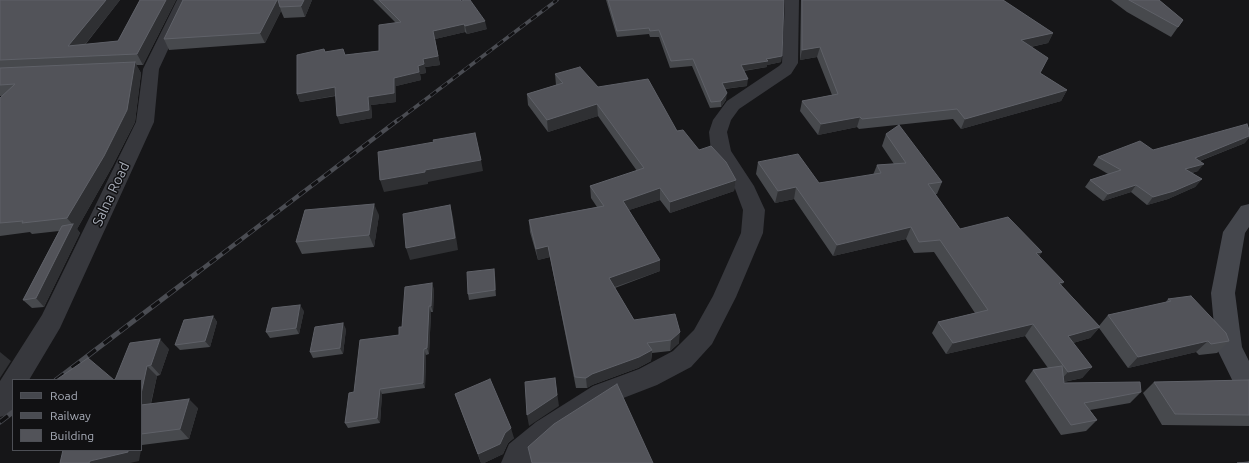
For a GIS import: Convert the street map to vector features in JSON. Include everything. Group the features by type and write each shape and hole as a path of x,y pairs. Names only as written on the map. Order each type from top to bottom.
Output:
{"main road":[{"path":"1249,211 1234,232 1223,293 1229,347 1249,388"}],"street":[{"name":"Salna Road","path":"16,379 51,321 145,122 151,69 184,0"},
{"path":"516,463 519,454 546,431 603,394 648,377 682,359 703,337 724,297 752,233 754,210 744,186 721,151 718,132 722,120 733,105 785,70 790,62 792,0"},
{"path":"0,405 12,385"}],"building":[{"path":"0,0 106,0 68,46 118,41 140,0 166,0 137,54 0,60"},
{"path":"183,0 277,0 260,33 164,39"},
{"path":"278,0 304,0 301,6 280,7"},
{"path":"379,0 470,0 485,21 433,31 438,56 423,59 424,64 418,66 419,72 394,78 394,93 368,97 369,110 337,116 335,87 297,94 297,55 324,49 325,52 343,49 345,55 379,51 379,25 401,22"},
{"path":"608,0 784,0 782,56 766,59 768,61 741,65 748,79 722,83 727,93 721,101 711,102 693,59 671,61 659,30 650,31 649,28 617,31"},
{"path":"802,0 1003,0 1053,33 1021,40 1048,58 1040,73 1067,90 965,119 957,109 862,119 860,117 821,124 802,101 838,94 820,47 802,50"},
{"path":"1129,0 1159,0 1183,20 1178,27"},
{"path":"135,62 127,110 104,156 67,218 22,223 23,221 0,223 0,98 15,84 0,85 0,68"},
{"path":"580,67 598,87 648,79 677,131 683,130 699,150 711,146 726,162 736,180 670,202 660,188 623,201 660,260 609,278 634,320 675,314 680,332 671,340 647,343 652,350 639,357 592,374 586,378 575,377 548,246 536,249 529,220 604,206 590,186 644,168 597,104 547,120 527,94 563,83 555,74"},
{"path":"1247,124 1249,136 1195,158 1204,164 1185,169 1202,179 1174,191 1153,197 1136,185 1108,194 1090,180 1121,170 1098,157 1140,141 1153,150"},
{"path":"899,125 942,182 928,184 960,229 1008,217 1042,252 1036,253 1064,282 1059,283 1100,327 1068,336 1092,367 1068,372 1033,324 953,343 938,322 988,310 940,240 919,242 911,227 837,245 796,187 778,191 758,162 798,154 819,183 881,173 877,165 906,163 886,134"},
{"path":"475,133 481,160 380,180 378,152 434,142 433,140"},
{"path":"374,204 369,235 296,242 305,210"},
{"path":"450,205 455,238 406,248 403,214"},
{"path":"73,224 36,298 23,300 62,226"},
{"path":"494,269 495,290 468,294 467,272"},
{"path":"432,283 431,306 429,306 427,348 424,349 423,383 380,389 377,418 345,423 349,393 354,392 360,340 399,335 399,327 402,327 405,287"},
{"path":"1191,296 1226,333 1229,341 1211,344 1208,341 1138,357 1108,315 1171,301 1168,299"},
{"path":"300,305 296,328 266,332 272,308"},
{"path":"213,316 205,341 175,345 184,320"},
{"path":"343,323 340,348 310,352 315,327"},
{"path":"160,339 151,365 147,366 142,389 142,379 115,379 130,343"},
{"path":"88,358 113,379 57,379"},
{"path":"1062,366 1064,383 1140,382 1141,392 1084,403 1097,420 1071,425 1033,370"},
{"path":"555,378 557,395 527,415 525,382"},
{"path":"490,379 511,428 505,433 500,444 478,454 455,394"},
{"path":"1249,380 1249,415 1175,414 1154,382"},
{"path":"617,384 653,463 532,463 528,447 554,424"},
{"path":"189,399 180,429 142,434 142,405"},
{"path":"63,451 128,451 90,461 89,463 60,463"}],"railway":[{"path":"397,121 557,0"},
{"path":"197,273 398,120"},
{"path":"57,379 198,272"},
{"path":"0,422 12,413"}]}
